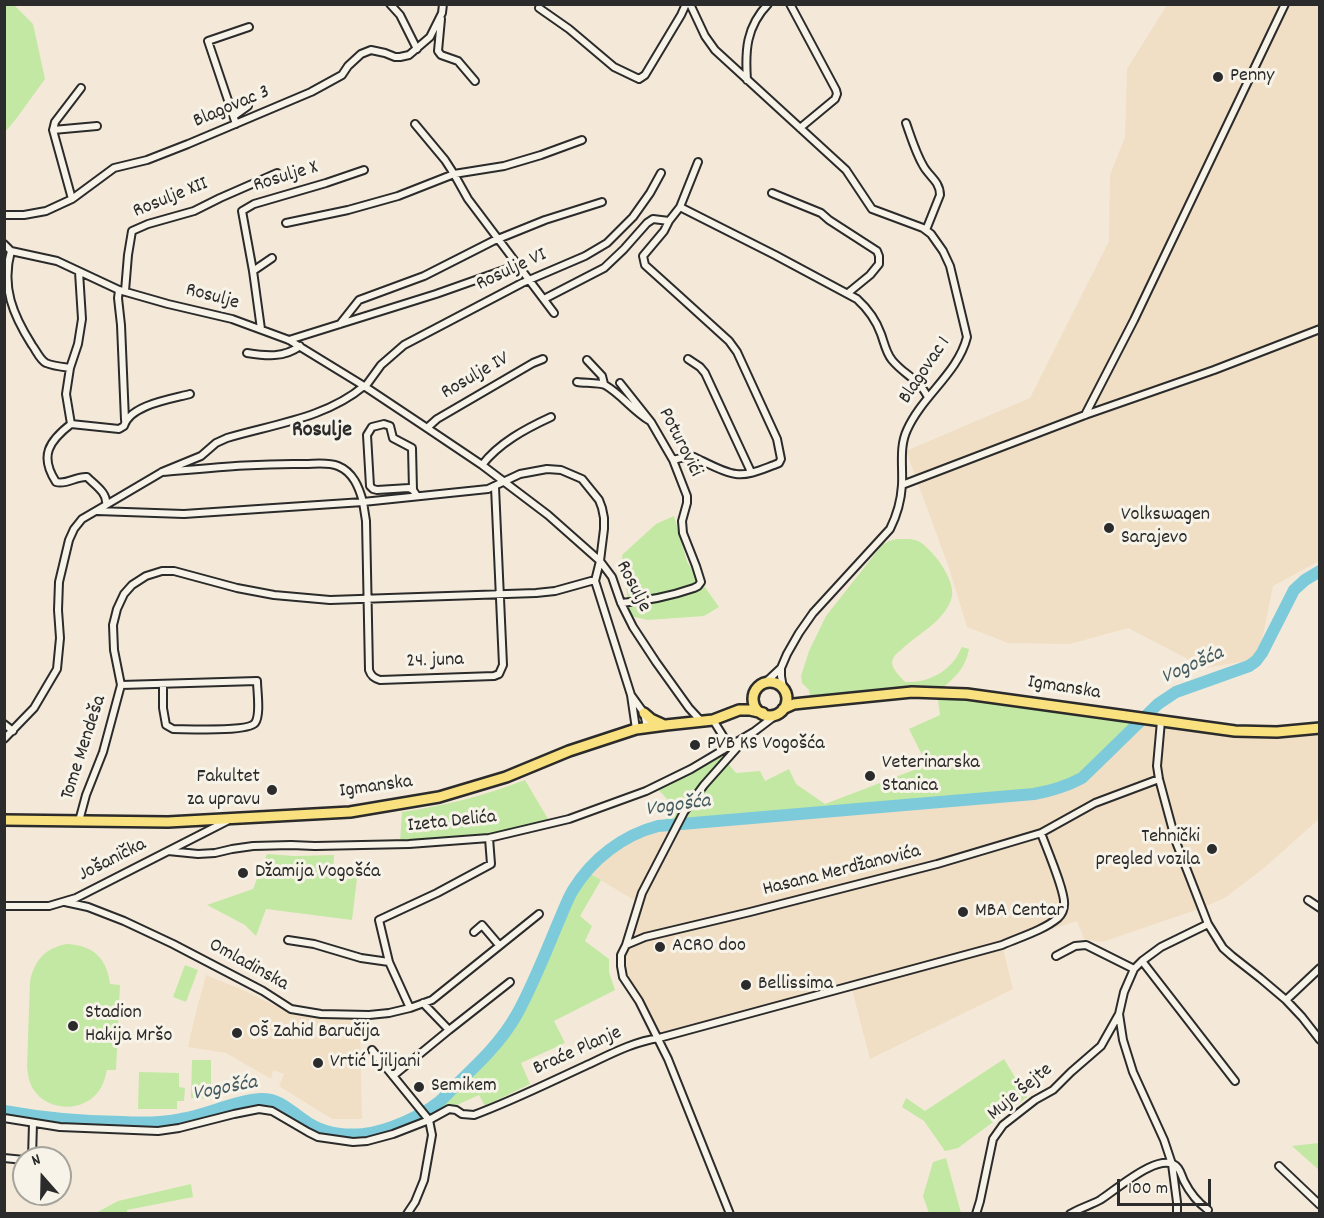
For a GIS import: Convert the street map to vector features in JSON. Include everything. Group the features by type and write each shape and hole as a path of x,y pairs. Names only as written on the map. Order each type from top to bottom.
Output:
{"main road":[{"path":"785,691 787,700 782,711 770,715 764,714 755,705 755,693 759,687 765,683 775,682 785,691 790,698 803,703"},
{"name":"Igmanska","path":"739,710 755,693"},
{"name":"Igmanska","path":"782,711 794,704 885,694 947,693 1017,700 1191,726 1251,732 1287,732 1320,728"},
{"name":"Igmanska","path":"4,820 168,822 350,812 439,797 506,777 569,751 636,729 713,720 739,710 764,714"},
{"path":"644,713 664,725"}],"street":[{"path":"390,4 400,15 417,49 430,37 442,13"},
{"path":"443,4 438,51 441,55 458,61 475,81"},
{"path":"539,8 569,29 614,68 639,79 645,75 688,4 715,50 846,170 872,209 926,230 940,190 937,182 924,167 906,123"},
{"path":"747,80 746,46 757,18 768,4"},
{"path":"790,4 837,94 836,99 800,128"},
{"path":"1085,415 1134,320 1286,4"},
{"path":"236,124 208,41 249,27"},
{"name":"Blagovac 3","path":"4,215 24,215 46,211 72,199 114,168 147,160 311,92 342,75 361,54 372,50 400,57 409,55 417,49"},
{"path":"72,199 53,130 55,122 81,88"},
{"path":"234,116 248,106"},
{"path":"415,124 429,139 454,174 468,199 554,313"},
{"path":"53,130 97,126"},
{"path":"286,223 399,196 454,174 504,166 582,140"},
{"path":"673,460 694,457 733,474 741,474 779,463 781,459 777,439 737,352 729,341 645,265 643,260 643,256 680,207 698,162"},
{"name":"Rosulje X","path":"261,329 242,211 254,204 364,170"},
{"name":"Rosulje XII","path":"122,291 132,231 194,211 277,173"},
{"name":"Rosulje VI","path":"364,386 381,365 404,345 530,279 585,256 607,243 633,217 661,173"},
{"path":"772,194 821,213 877,251 879,264 870,275 848,293"},
{"path":"340,324 359,300 424,276 498,239 545,220 602,202"},
{"path":"680,207 857,299 867,307 875,320 891,360 916,380 928,397"},
{"path":"544,299 604,268 653,219 669,221"},
{"name":"Blagovac 1","path":"785,691 782,668 799,633 813,613 890,529 896,518 902,485 902,452 907,429 957,360 965,345 967,337 950,266 936,240 926,230"},
{"path":"4,244 11,251 57,261 79,272 82,319 66,394 71,424"},
{"path":"11,251 7,267 9,297 23,330 36,352 46,363 70,368"},
{"path":"253,271 272,258"},
{"path":"289,340 436,294 518,265"},
{"name":"Rosulje","path":"79,272 122,291 231,319 289,340 364,386 482,465 548,515 600,561 612,577 633,627 701,722"},
{"path":"106,505 104,492 87,477 66,483 56,482 50,473 47,458 51,443 71,424 119,429 124,426 122,291"},
{"path":"902,485 1085,415 1320,330"},
{"path":"247,353 283,355 300,346"},
{"path":"688,358 705,373 751,472"},
{"name":"Rosulje IV","path":"427,428 436,419 543,359"},
{"path":"587,360 602,376 604,384"},
{"path":"577,382 604,384 636,413 651,422"},
{"name":"Poturovići","path":"620,382 641,407 673,460 687,496 682,521 683,533 701,582 694,588 669,596 621,603"},
{"path":"4,739 34,708 57,669 61,569 69,540 82,519 162,472 201,456 216,443 330,408 352,396 364,386"},
{"path":"125,420 142,407 190,394"},
{"path":"482,465 499,447 551,417"},
{"path":"384,424 390,426 393,438 412,448 415,493 409,488 377,490 370,486 366,435 372,427 384,424"},
{"name":"24. juna","path":"162,472 276,463 337,465 348,472 359,488 366,521 369,670 371,675 380,680 498,674 503,665 500,595"},
{"path":"97,511 184,514 363,502 415,493 488,489 520,474 548,469 561,470 582,478 599,500 602,508 604,529 595,581 631,695 636,729"},
{"path":"495,487 500,595"},
{"name":"Tome Mendeša","path":"80,821 86,795 103,752 121,685 114,650 113,625 117,609 124,594 142,578 162,571 174,571 237,588 274,595 330,600 368,598"},
{"path":"368,598 500,595 555,591 595,581"},
{"path":"765,683 782,668"},
{"name":"Tome Mendeša","path":"121,685 256,681 257,720 253,725 240,729 173,729 166,724 163,685"},
{"path":"631,695 644,713 647,727"},
{"name":"Izeta Delića","path":"168,851 198,854 254,846 409,844 489,838 568,819 646,791 690,770 755,731 782,711"},
{"path":"763,725 764,714"},
{"path":"713,720 723,736 723,750"},
{"path":"1161,721 1157,766 1159,779 1176,842 1208,924 1224,948 1286,1000 1320,1040"},
{"path":"4,724 13,731"},
{"path":"730,1214 687,1103 658,1038 639,1001 623,977 621,955 642,893 684,812 704,785 747,736"},
{"name":"Hasana Merdžanovića","path":"626,945 645,937 937,864 1041,833 1095,803 1159,779"},
{"name":"Jošanička","path":"4,906 49,906 65,902 114,880 230,819"},
{"name":"Braće Planje","path":"4,1118 60,1127 158,1131 259,1109 272,1111 318,1137 353,1142 376,1139 448,1109 470,1115 482,1112 647,1040 1002,945 1046,925 1062,912 1064,899 1041,833"},
{"path":"410,1008 389,962 380,920 491,864 489,838"},
{"path":"1308,900 1320,908"},
{"name":"Omladinska","path":"65,902 88,907 144,930 291,1009 321,1014 389,1013 432,1000 539,914"},
{"name":"Muje Šejte","path":"976,1214 993,1139 1003,1125 1035,1100 1053,1090 1101,1046 1119,1014 1124,992 1134,969 1142,961 1161,947 1208,924"},
{"path":"474,932 482,925 499,945"},
{"path":"288,940 314,944 361,958 389,962"},
{"path":"1056,956 1075,946 1086,945 1134,969"},
{"path":"1142,961 1234,1081"},
{"path":"1286,1000 1320,968"},
{"path":"393,1076 510,982"},
{"path":"423,1003 449,1030"},
{"name":"Muje Šejte","path":"1119,1014 1133,1072 1164,1140 1172,1164 1177,1202 1176,1214"},
{"path":"1313,1031 1320,1026"},
{"path":"372,1050 427,1118 432,1135 424,1180 407,1214"},
{"path":"32,1146 33,1123"},
{"path":"1070,1214 1097,1202 1120,1185 1157,1164 1172,1164"},
{"name":"Muje Šejte","path":"1172,1164 1178,1167 1195,1199 1208,1210"},
{"path":"1279,1166 1320,1205"}],"shaded area":[{"path":"1167,5 1319,5 1319,561 1273,586 1258,659 1205,668 1128,628 1070,644 1008,643 967,627 949,568 906,451 1030,398 1109,241 1110,175 1125,137 1127,69"},
{"path":"1143,719 1235,731 1319,728 1319,819 1264,868 1226,897 1202,908 1102,942 1084,939 1077,921 1002,945 1013,989 870,1059 851,986 659,1038 621,966 639,903 587,872 619,842 631,835 658,826 1034,794"},
{"path":"206,975 288,1012 328,1019 360,1019 362,1119 332,1119 279,1086 284,1074 273,1070 271,1079 226,1053 188,1047"}],"green space":[{"path":"5,4 14,5 33,24 45,79 5,132"},
{"path":"674,516 687,562 719,607 704,616 648,620 630,616 622,555 656,524"},
{"path":"897,539 915,540 926,546 948,577 952,593 951,600 942,615 895,655 892,662 894,668 905,682 936,676 946,669 962,647 969,649 965,663 954,678 938,692 1143,719 1082,778 1065,786 1040,793 658,826 676,809 655,786 744,738 726,761 736,773 760,771 765,781 789,769 796,784 825,804 927,765 909,729 940,715 937,692 811,703 809,690 802,683 801,676 809,651 826,616 882,545"},
{"path":"525,780 551,824 489,838 400,843 402,812 465,799"},
{"path":"267,854 334,855 333,871 358,870 352,920 266,909 256,936 245,925 207,905 253,889"},
{"path":"587,872 601,880 580,916 592,926 585,941 609,959 609,972 615,990 554,1021 565,1043 521,1063 530,1084 485,1106 479,1095 393,1134 353,1142 353,1135 380,1131 397,1125 439,1102 501,1038 529,989 573,890"},
{"name":"Stadion Hakija Mršo","path":"66,944 91,950 106,967 110,984 120,985 116,1070 107,1070 101,1087 91,1099 65,1107 47,1102 39,1096 33,1089 27,1067 32,973 42,956"},
{"path":"185,965 198,970 186,1002 173,997"},
{"path":"1004,1059 1027,1097 958,1148 945,1151 924,1121 902,1107 906,1098 925,1111"},
{"path":"192,1060 211,1060 211,1099 191,1098"},
{"path":"139,1072 179,1073 179,1087 185,1088 184,1101 177,1101 177,1109 138,1109"},
{"path":"1319,1143 1319,1170 1292,1146"},
{"path":"946,1158 961,1213 929,1213 923,1196 933,1162"},
{"path":"191,1184 193,1197 127,1210 127,1213 96,1213 118,1201"}],"waterway":[{"name":"Vogošća","path":"4,1111 48,1118 151,1122 191,1117 240,1102 267,1099 273,1100 318,1128 332,1133 364,1134 403,1122 423,1113 439,1102 498,1042 517,1014 528,992 573,890 589,868 621,842 658,826 1034,794 1065,786 1082,778 1158,704 1176,692 1249,666 1256,661 1294,590 1320,571"}],"place":[{"name":"Penny","path":"1218,77"},
{"name":"Volkswagen Sarajevo","path":"1109,528"},
{"name":"PVB KS Vogošća","path":"695,745"},
{"name":"Veterinarska Stanica","path":"870,776"},
{"name":"Fakultet za upravu","path":"272,790"},
{"name":"Tehnički pregled vozila","path":"1212,849"},
{"name":"Džamija Vogošća","path":"243,873"},
{"name":"MBA Centar","path":"963,912"},
{"name":"ACRO doo","path":"660,947"},
{"name":"Bellissima","path":"746,985"},
{"name":"Stadion Hakija Mršo","path":"73,1026"},
{"name":"OŠ Zahid Baručija","path":"237,1033"},
{"name":"Vrtić Ljiljani","path":"318,1063"},
{"name":"Semikem","path":"419,1087"}],"district":[{"name":"Rosulje","path":"322,432"}]}
